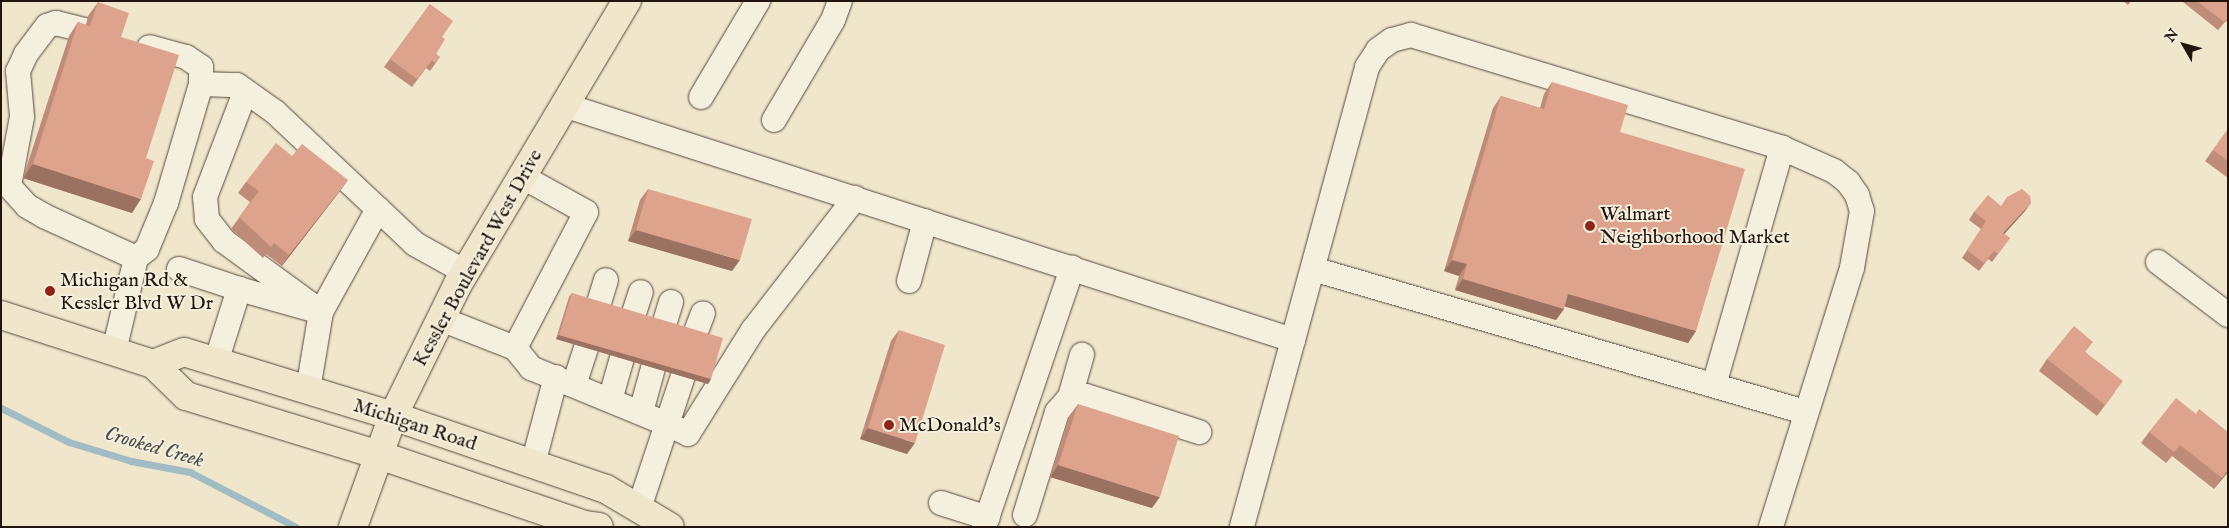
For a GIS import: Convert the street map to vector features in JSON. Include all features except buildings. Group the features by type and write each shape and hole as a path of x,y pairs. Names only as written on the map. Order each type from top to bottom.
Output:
{"main road":[{"name":"Kessler Boulevard West Drive","path":"357,515 393,416 465,272 627,1"},
{"name":"Michigan Road","path":"1,315 153,364 186,396 379,455 585,525 599,527"},
{"name":"Michigan Road","path":"153,364 184,352 393,416 606,489 670,527"}],"street":[{"path":"701,97 758,1"},
{"path":"774,120 833,20 840,1"},
{"path":"84,30 56,23 47,26 26,54 18,71 22,117 9,186 27,206 44,216 136,258"},
{"path":"1242,527 1314,269 1367,67 1378,50 1392,40 1411,35 1782,148 1834,171 1848,182 1857,195 1862,212 1852,268 1805,412 1772,527"},
{"path":"114,351 136,258 147,249 162,212 201,84 201,67 186,57 125,42"},
{"path":"201,84 237,85 275,112 319,150 415,244 465,272"},
{"path":"245,92 206,198 206,219 224,241 321,312"},
{"path":"564,105 1293,340"},
{"path":"1714,385 1782,148"},
{"path":"515,348 586,212 521,176"},
{"path":"441,318 515,348 531,368 641,412 688,434 752,330 855,198"},
{"path":"308,390 321,312 378,209"},
{"path":"909,281 926,221"},
{"path":"2158,262 2228,315"},
{"path":"942,502 986,522 1072,268"},
{"path":"179,269 239,289 321,312"},
{"path":"1314,269 1805,412"},
{"path":"598,306 606,280"},
{"path":"216,362 239,289"},
{"path":"633,316 640,292"},
{"path":"664,325 671,302"},
{"path":"532,464 565,381 586,347"},
{"path":"1025,515 1057,412 1070,396 1082,355"},
{"path":"610,400 622,358"},
{"path":"641,412 653,368"},
{"path":"639,508 683,376"},
{"path":"1070,396 1086,396 1199,432"}],"waterway":[{"name":"Crooked Creek","path":"1,408 69,442 131,461 190,472 296,527"}],"place":[{"name":"Walmart Neighborhood Market","path":"1590,226"},
{"name":"Michigan Rd & Kessler Blvd W Dr","path":"50,291"},
{"name":"McDonald's","path":"889,425"}]}
